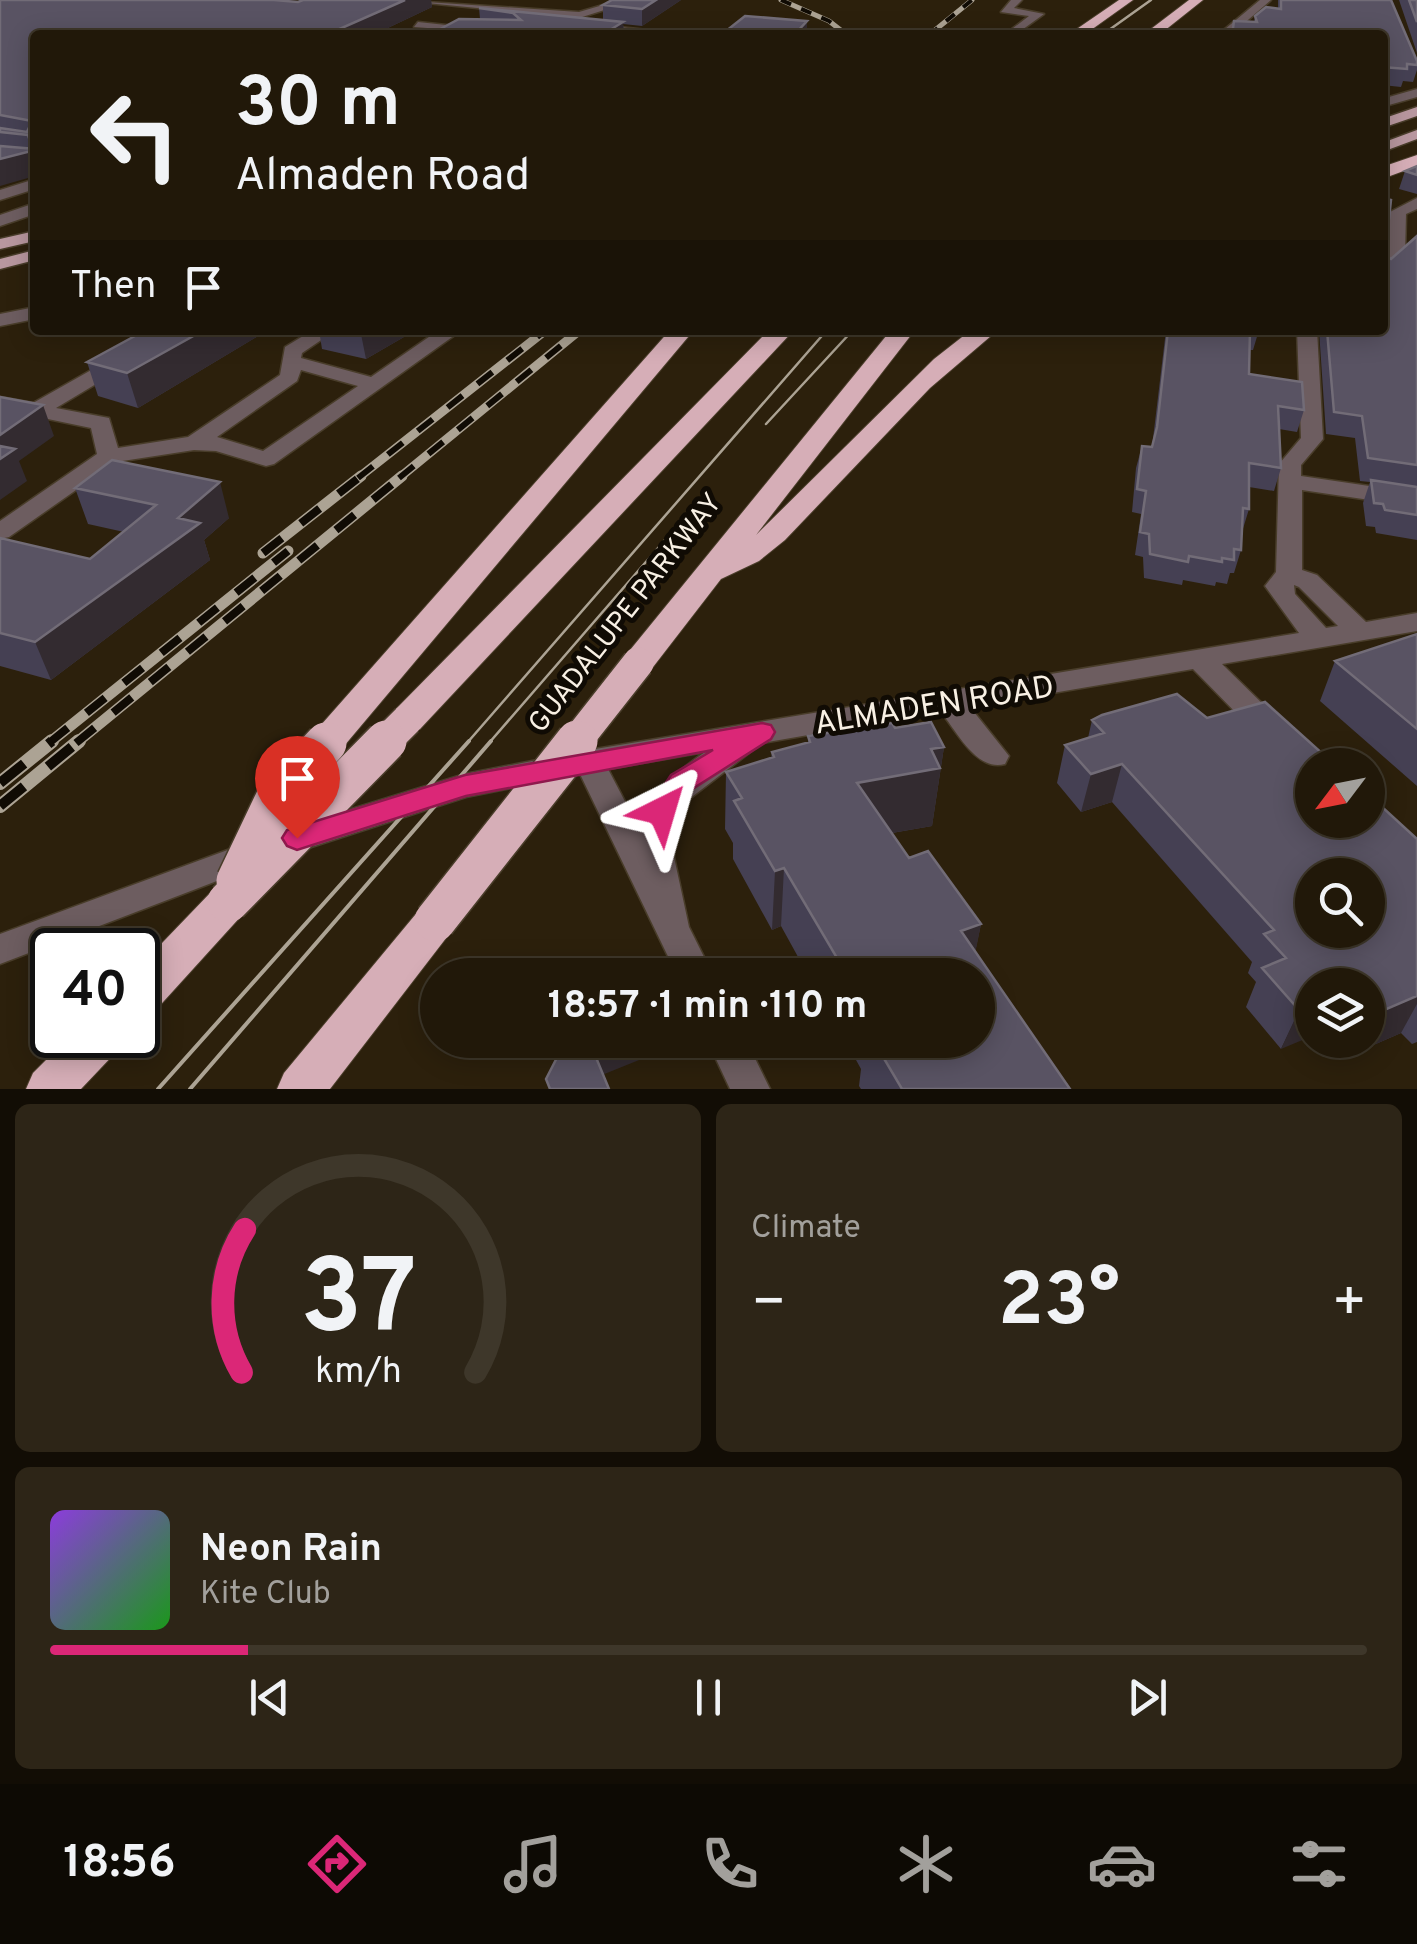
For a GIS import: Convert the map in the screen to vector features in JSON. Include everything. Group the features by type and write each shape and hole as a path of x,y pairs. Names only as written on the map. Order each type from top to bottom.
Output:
{"highway":[{"path":"1082,30 1126,0"},
{"path":"1157,30 1197,0"},
{"path":"1388,172 1417,160"},
{"path":"228,902 279,794 678,335"},
{"path":"160,975 777,335"},
{"name":"GUADALUPE PARKWAY","path":"301,1089 899,335"},
{"path":"710,574 745,560 775,534 922,384 980,335"},
{"path":"50,1089 80,1058"}],"main road":[{"path":"1388,122 1417,111"},
{"path":"1388,146 1417,134"},
{"path":"0,244 30,237"},
{"path":"0,264 30,256"}],"street":[{"path":"401,0 579,14 632,0"},
{"path":"1014,30 1039,14 1004,10 1016,0"},
{"path":"1231,30 1266,0"},
{"path":"450,30 412,27 464,2"},
{"path":"446,11 620,30"},
{"path":"1388,101 1417,93"},
{"path":"0,195 30,186"},
{"path":"1398,212 1417,202"},
{"path":"0,221 30,210"},
{"path":"1398,212 1417,217"},
{"path":"1388,264 1396,255 1398,212"},
{"path":"0,320 30,314"},
{"path":"37,410 167,335"},
{"path":"194,443 290,377 292,350 318,335"},
{"path":"0,532 109,456 194,443 218,444 266,459 445,335"},
{"path":"1300,335 1312,438 1294,456 1289,574 1278,586 1320,639"},
{"path":"291,361 374,384"},
{"path":"0,402 101,423 109,456"},
{"path":"1290,481 1417,500"},
{"path":"1289,574 1308,581 1360,632"},
{"name":"ALMADEN ROAD","path":"0,948 192,874 465,786 589,761 1360,632 1412,628"},
{"path":"1200,660 1295,754"},
{"path":"949,702 994,756"},
{"path":"672,925 657,857 656,830 662,811 681,783 762,732"},
{"path":"589,761 688,958"},
{"path":"735,1058 750,1089"}],"building":[{"path":"0,0 405,0 337,30 30,30 30,121 0,115"},
{"path":"612,0 656,0 642,9 603,5"},
{"path":"1281,0 1391,0 1417,65 1407,64 1407,69 1388,67 1388,30 1233,30 1234,21 1257,22 1255,16 1266,7 1281,9"},
{"path":"1409,0 1417,0 1417,22"},
{"path":"479,8 623,22 610,30 438,30 459,19 521,20 513,13"},
{"path":"745,16 807,21 799,30 727,30"},
{"path":"30,125 30,141 28,135 0,132 0,128 27,132"},
{"path":"0,146 30,149 30,151 0,159"},
{"path":"1417,236 1417,465 1368,458 1362,416 1334,412 1327,335 1388,335 1388,258"},
{"path":"137,335 195,335 127,373 87,362"},
{"path":"1167,335 1250,335 1249,374 1302,382 1304,410 1278,406 1281,468 1249,463 1249,509 1243,508 1241,550 1234,549 1234,560 1222,558 1222,562 1189,556 1188,562 1150,554 1149,534 1140,532 1146,491 1137,489 1142,446 1152,447"},
{"path":"0,397 43,405 0,435"},
{"path":"0,446 15,449 0,459"},
{"path":"112,460 220,482 178,518 200,523 35,642 0,633 0,538 90,559 156,505 75,488"},
{"path":"1371,480 1417,487 1417,515 1385,510 1383,504 1374,503"},
{"path":"1417,634 1417,729 1335,661"},
{"path":"1177,694 1207,718 1265,702 1316,748 1295,748 1295,838 1385,838 1385,810 1417,839 1417,996 1385,1010 1385,968 1295,968 1295,1005 1262,968 1286,958 1264,934 1274,930 1122,764 1091,774 1065,745 1104,733 1092,720"},
{"path":"931,722 944,747 931,749 940,768 857,783 909,858 928,851 981,924 961,931 980,958 837,958 784,868 775,871 734,801 742,798 726,772 774,757 772,752 810,742 808,736 892,723 895,728"},
{"path":"995,980 1070,1089 902,1089 884,1058 995,1058"},
{"path":"557,1058 596,1058 609,1089 550,1089 546,1079"}],"tram line":[{"path":"1109,30 1151,0"},
{"path":"467,743 823,335"},
{"path":"766,424 848,335"},
{"path":"489,743 684,518"},
{"path":"158,1089 469,741"},
{"path":"190,1089 491,741"}],"railway":[{"path":"781,0 841,30"},
{"path":"935,30 972,0"},
{"path":"358,478 540,335"},
{"path":"399,478 574,335"},
{"path":"263,553 361,476"},
{"path":"76,743 402,476"},
{"path":"49,743 288,551"},
{"path":"0,783 52,741"},
{"path":"0,806 79,741"}],"route":[{"path":"297,838 465,786 762,732 681,783 662,811"}]}
